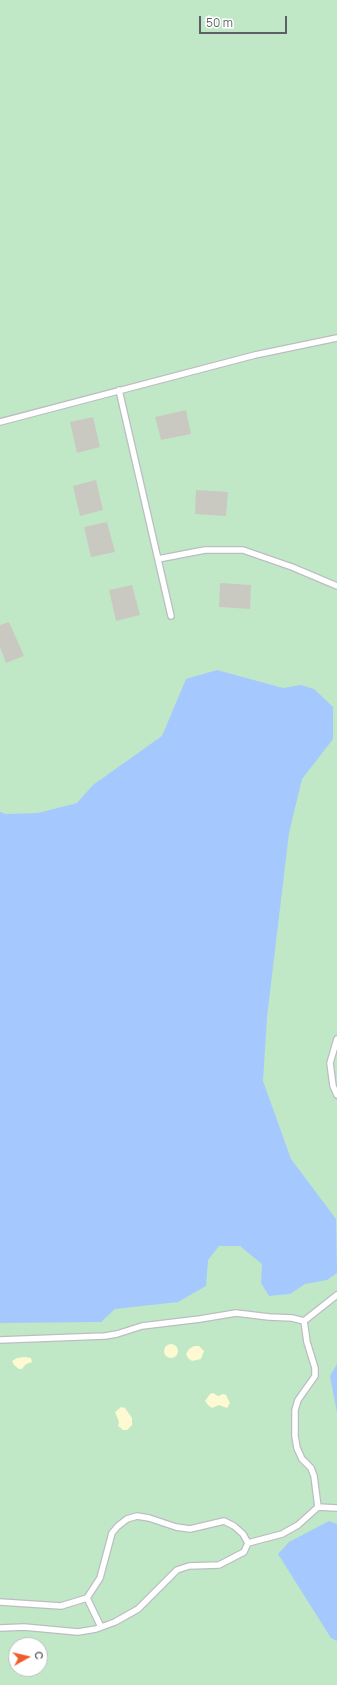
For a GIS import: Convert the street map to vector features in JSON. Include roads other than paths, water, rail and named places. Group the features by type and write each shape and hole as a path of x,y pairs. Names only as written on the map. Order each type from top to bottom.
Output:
{"lane":[{"path":"0,422 255,355 337,338"},
{"path":"119,390 171,616"},
{"path":"158,559 205,550 243,550 292,567 337,586"},
{"path":"337,1039 330,1063 333,1086 337,1095"},
{"path":"304,1321 337,1295"},
{"path":"0,1340 105,1336 142,1326 236,1313 292,1318 304,1321"},
{"path":"304,1321 307,1342 315,1368 314,1376 298,1400 295,1410 295,1436 297,1448 302,1459 311,1468 314,1476 318,1507"},
{"path":"248,1543 282,1534 298,1524 318,1507 337,1508"},
{"path":"0,1602 60,1606 87,1598 100,1578 112,1533 127,1519 137,1516 149,1518 176,1527 190,1529 224,1521 234,1526 243,1534 248,1543"},
{"path":"0,1628 24,1627 78,1632 101,1627 115,1622 138,1609 177,1570 189,1566 219,1565 244,1552 248,1543"},
{"path":"87,1598 101,1627"}],"water":[{"path":"217,670 283,688 301,685 314,689 333,707 333,739 302,779 289,833 267,1017 263,1081 291,1159 336,1219 337,1273 327,1280 305,1284 290,1294 269,1296 261,1283 262,1264 240,1246 219,1246 208,1260 206,1286 178,1302 115,1309 101,1322 0,1323 0,812 6,814 38,813 77,803 93,785 162,736 186,679"},
{"path":"337,1364 337,1413 330,1376"},
{"path":"329,1521 337,1524 337,1641 331,1638 278,1554 289,1542"}]}
